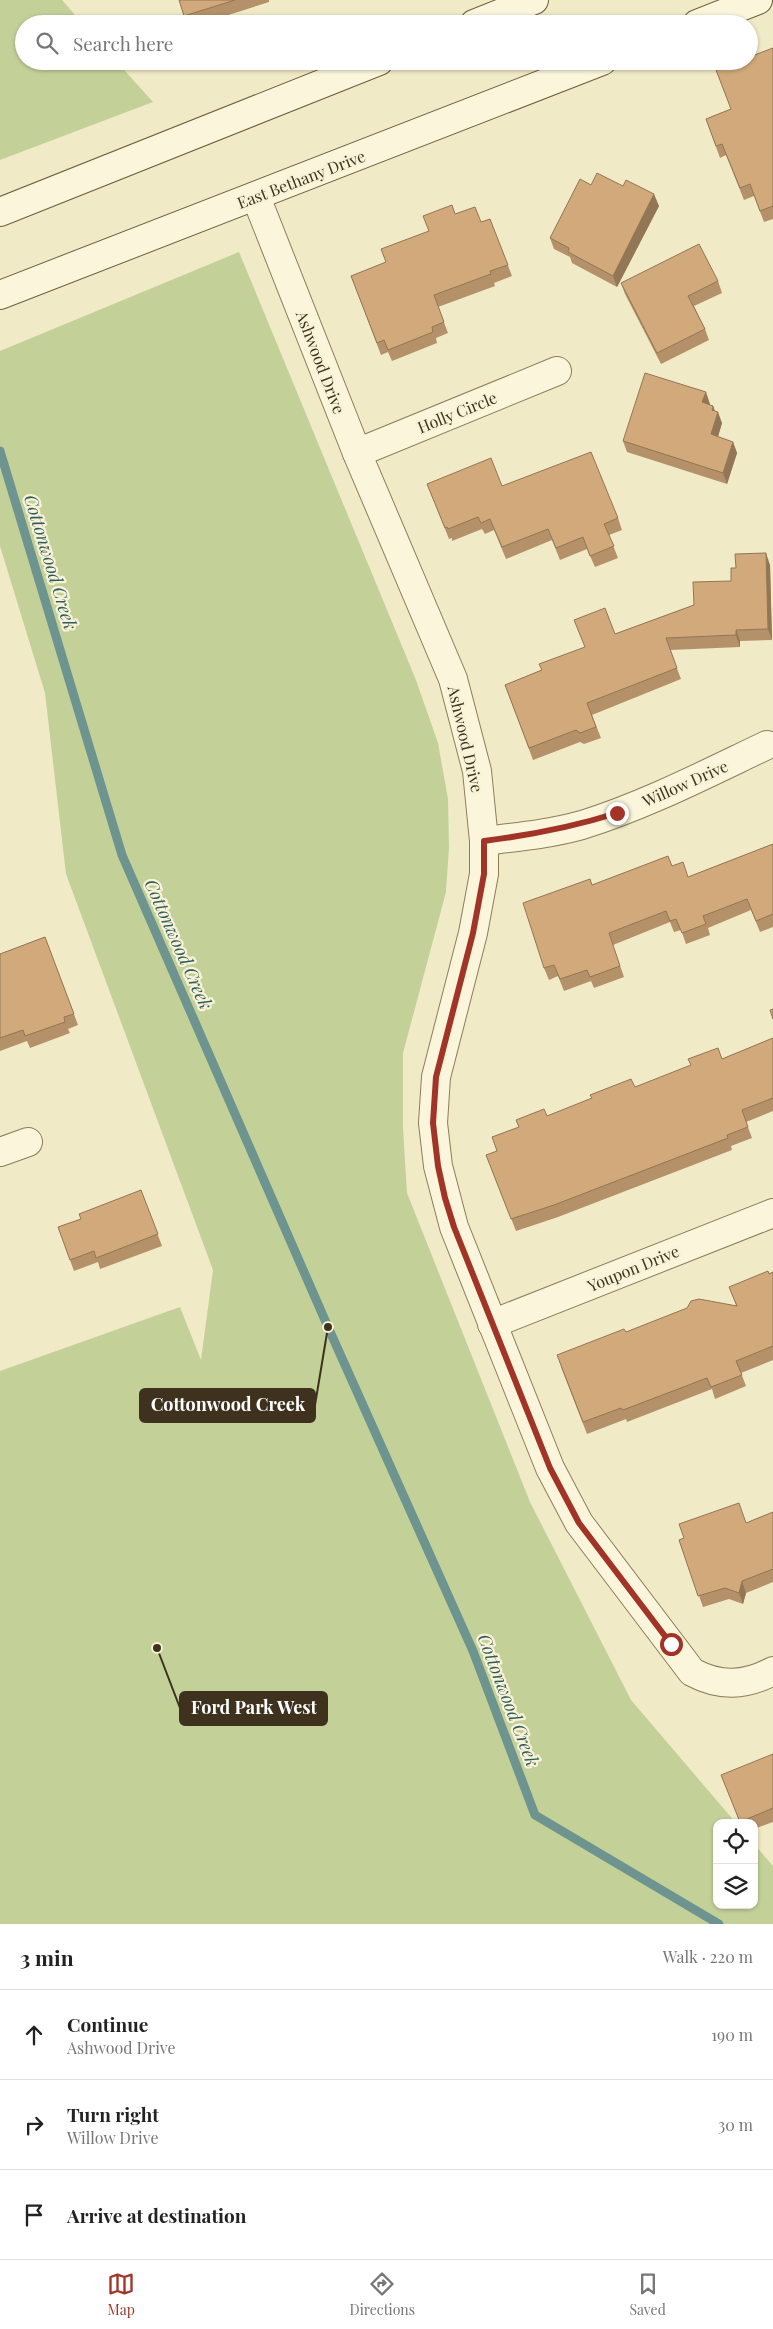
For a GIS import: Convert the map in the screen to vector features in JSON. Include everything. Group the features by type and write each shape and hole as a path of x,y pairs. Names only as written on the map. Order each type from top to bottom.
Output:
{"street":[{"path":"496,15 534,0"},
{"path":"720,15 758,0"},
{"path":"0,212 356,70"},
{"name":"East Bethany Drive","path":"0,295 579,70"},
{"name":"Ashwood Drive","path":"256,197 357,453 453,680 477,771 484,841 484,874 473,933 436,1077 433,1123 438,1166 454,1227 550,1468 579,1523 692,1672 708,1680 725,1684 743,1684 773,1671"},
{"name":"Holly Circle","path":"357,453 557,372"},
{"name":"Willow Drive","path":"484,841 538,835 580,825 617,813 662,795 767,745"},
{"path":"0,1152 28,1142"},
{"name":"Youpon Drive","path":"492,1324 773,1213"}],"green space":[{"path":"0,0 62,0 75,15 15,15 15,70 124,70 153,102 0,160"},
{"path":"239,252 416,680 438,743 448,799 449,847 446,892 403,1053 403,1128 407,1193 530,1502 631,1700 733,1819 713,1819 713,1909 758,1909 758,1849 773,1866 773,1924 0,1924 0,1371 180,1307 201,1360 213,1270 66,874 45,693 0,546 0,351"}],"building":[{"path":"179,0 235,0 187,15 184,15"},
{"path":"773,48 773,206 760,211 750,184 740,188 722,144 716,146 706,119 731,109 716,70 758,70 758,54"},
{"path":"597,173 623,186 626,180 654,194 613,276 568,252 569,248 550,238 580,179 591,185"},
{"path":"452,205 455,214 475,207 481,222 490,219 508,265 490,271 491,274 434,295 444,322 432,327 433,332 388,350 384,340 377,343 351,276 386,262 381,249 429,231 423,216"},
{"path":"699,244 718,281 688,296 705,329 657,353 621,283"},
{"path":"645,373 706,392 702,402 713,406 712,410 718,412 711,434 733,442 723,473 623,441"},
{"path":"591,452 618,518 604,524 614,546 590,556 583,537 556,548 548,529 502,547 490,519 481,523 478,517 448,529 447,527 445,528 427,484 491,458 502,486"},
{"path":"766,553 768,629 736,630 736,635 666,638 677,668 587,703 596,727 580,733 576,730 529,748 505,685 542,670 539,664 585,647 574,620 605,608 615,634 694,605 693,582 731,581 731,568 736,568 735,554"},
{"path":"773,844 773,914 756,921 747,899 703,916 706,924 682,933 676,919 670,921 666,911 609,933 620,966 590,977 587,970 560,979 554,965 544,968 523,903 590,879 592,885 668,856 672,866 683,862 688,877"},
{"path":"45,937 74,1014 64,1017 65,1022 25,1036 23,1030 0,1038 0,954"},
{"path":"773,1038 773,1098 742,1110 748,1127 727,1135 728,1138 554,1205 511,1219 486,1155 497,1151 492,1137 519,1127 516,1120 544,1109 547,1116 592,1098 590,1095 631,1079 635,1087 691,1065 688,1059 718,1048 722,1059"},
{"path":"141,1190 158,1234 96,1258 94,1251 70,1260 58,1227 81,1219 79,1214"},
{"path":"768,1271 769,1274 773,1272 773,1346 736,1361 742,1375 711,1387 707,1378 623,1410 621,1408 583,1422 557,1355 624,1329 626,1332 687,1308 691,1301 699,1299 737,1306 729,1287"},
{"path":"739,1503 746,1523 773,1512 773,1569 742,1581 739,1593 725,1588 698,1596 679,1540 684,1538 679,1524"},
{"path":"773,1754 773,1808 747,1819 739,1819 721,1775"}],"waterway":[{"name":"Cottonwood Creek","path":"0,451 122,855 328,1327 473,1651 535,1815 719,1924"}],"place":[{"name":"Cottonwood Creek","path":"328,1327"},
{"name":"Ford Park West","path":"157,1648"}],"route":[{"path":"617,813 580,825 538,835 484,841 484,874 473,933 436,1077 433,1123 438,1166 454,1227 550,1468 579,1523 671,1644"}]}
